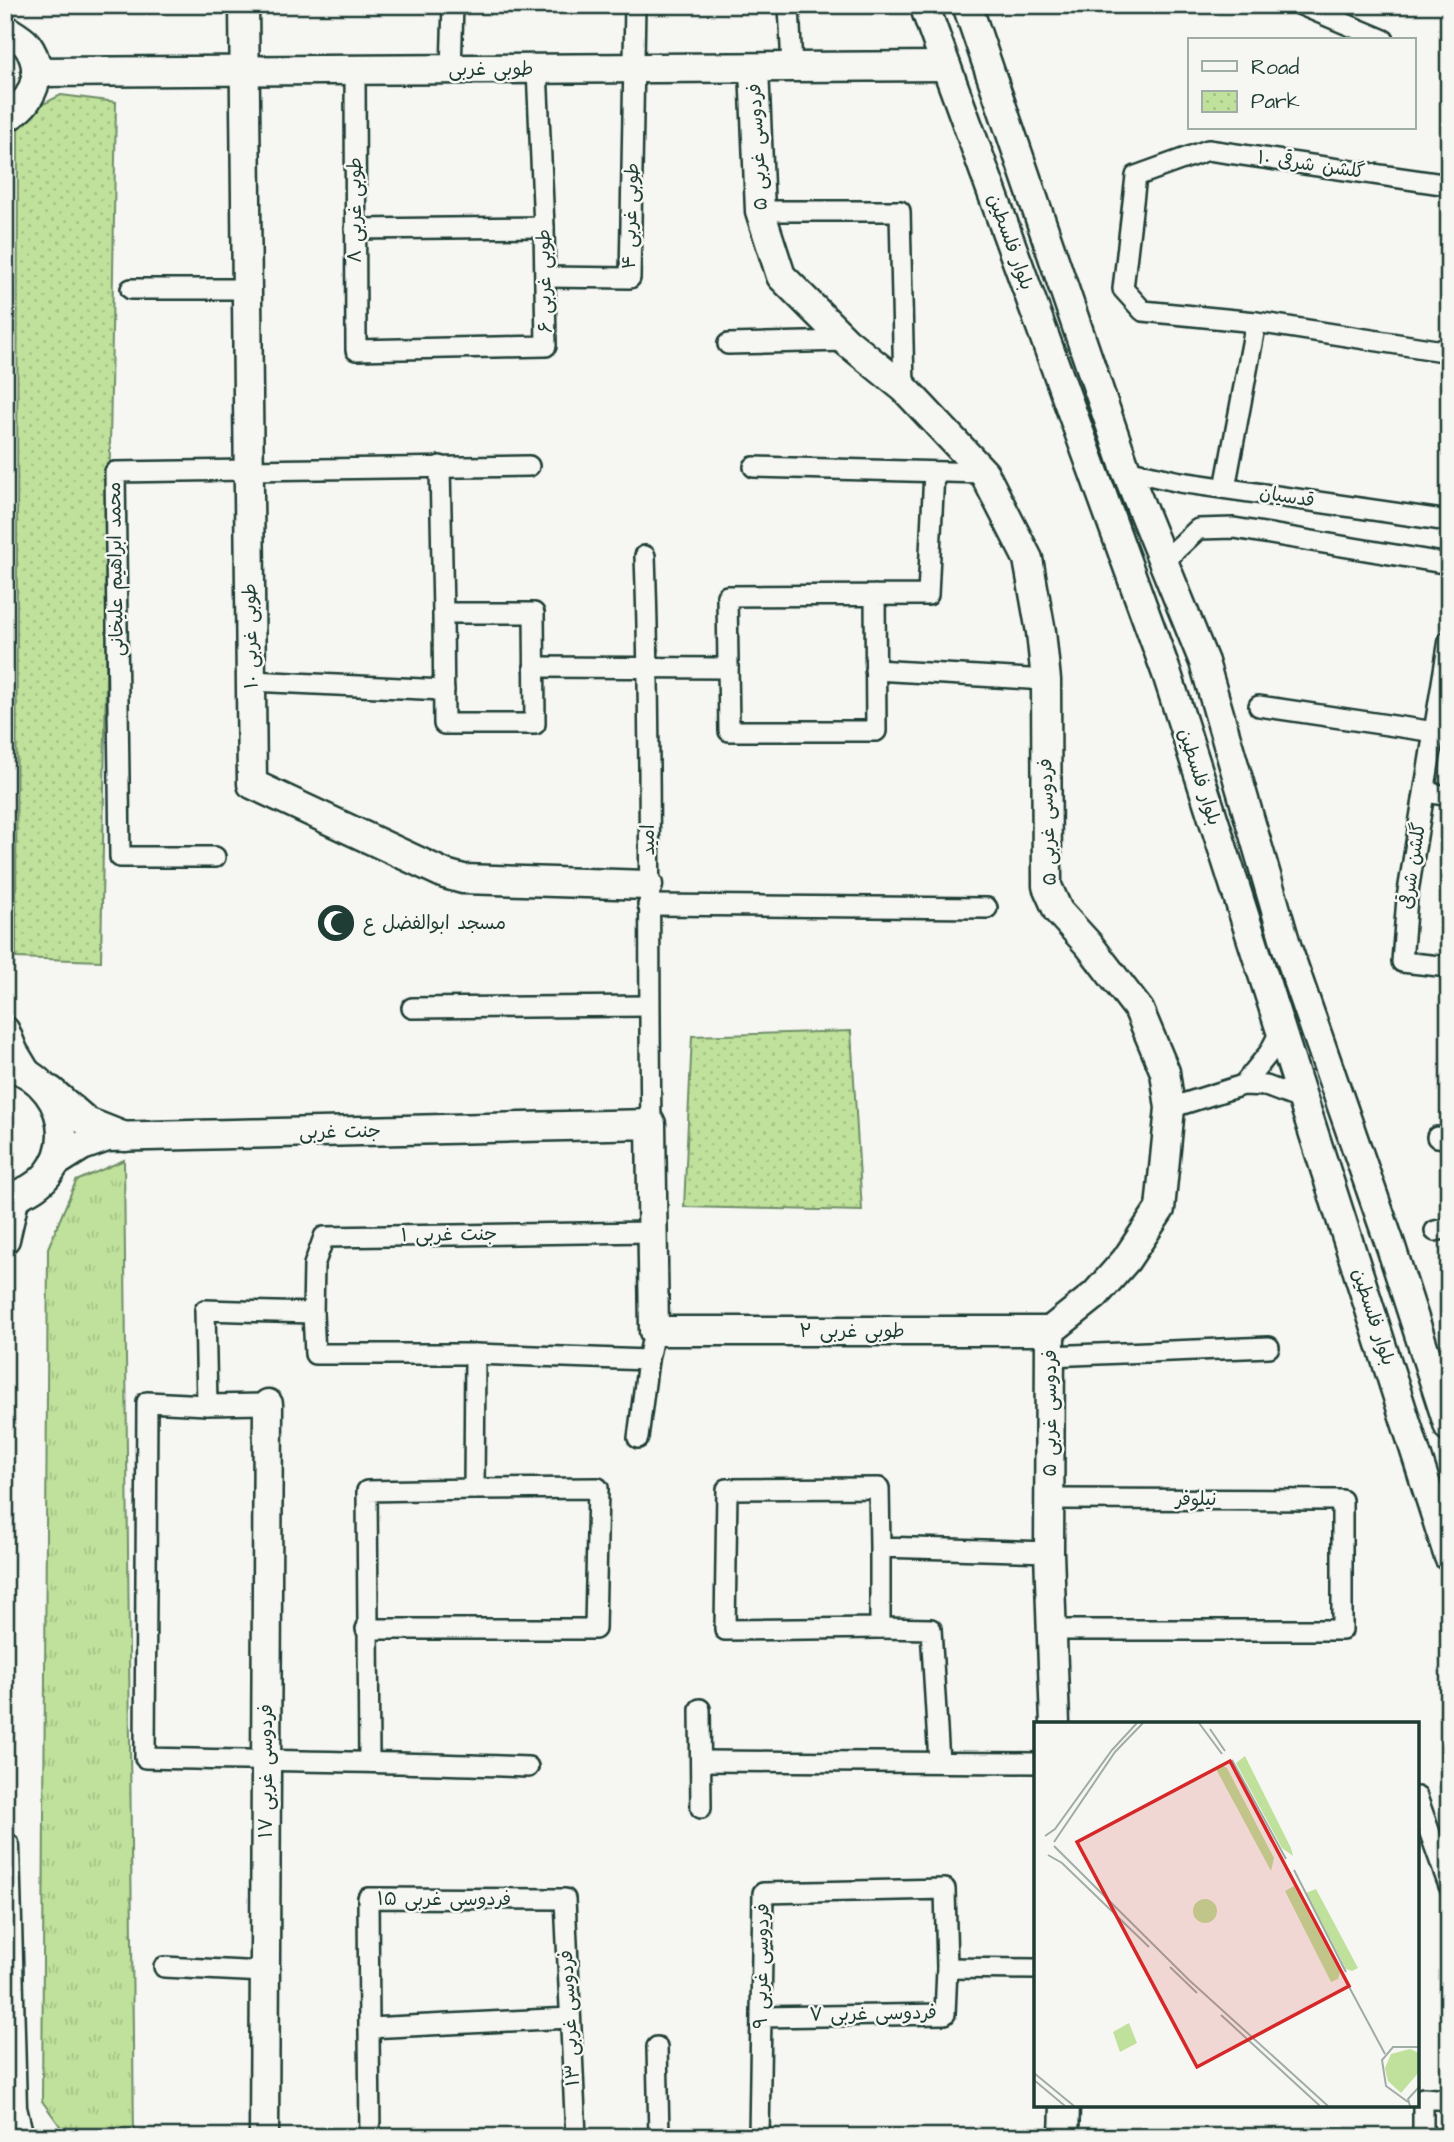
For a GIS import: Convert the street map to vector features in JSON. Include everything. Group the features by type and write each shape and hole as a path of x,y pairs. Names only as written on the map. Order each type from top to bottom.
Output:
{"street":[{"name":"طوبی غربی ۱۰","path":"244,5 252,784 445,874 463,879 648,895"},
{"path":"451,69 453,5"},
{"path":"635,5 635,68"},
{"path":"789,5 792,68"},
{"name":"بلوار فلسطین","path":"924,5 1167,674 1449,1557"},
{"name":"بلوار فلسطین","path":"967,5 1126,470 1204,662 1287,948 1391,1247 1448,1423"},
{"path":"1301,5 1379,38"},
{"path":"5,29 18,36 27,46 34,58 36,72 35,88 28,101 17,112 5,118"},
{"name":"طوبی غربی","path":"36,72 946,66"},
{"name":"طوبی غربی ۴","path":"545,277 630,278 635,68"},
{"name":"فردوسی غربی ۵","path":"754,68 760,212 781,276 846,341 904,388 984,473 1028,559 1041,632 1046,680 1047,886 1058,911 1139,1010 1165,1072 1170,1108 1160,1209 1126,1260 1050,1343 1049,1552 1054,1630 1055,1722"},
{"name":"طوبی غربی ۶","path":"356,350 546,346 537,69"},
{"name":"طوبی غربی ۸","path":"355,70 356,350"},
{"name":"گلشن شرقی ۱۰","path":"1255,321 1143,311 1123,289 1136,176 1208,150 1449,186"},
{"path":"760,212 900,211 904,388"},
{"path":"355,229 544,227"},
{"path":"131,289 247,289"},
{"path":"1226,488 1255,321 1449,352"},
{"path":"728,344 846,341"},
{"name":"محمد ابراهیم علیخانی","path":"215,857 120,857 115,472 529,466"},
{"path":"440,467 444,724 535,724 534,613 443,613"},
{"path":"754,467 984,473"},
{"name":"قدسیان","path":"1126,470 1180,482 1449,521"},
{"path":"875,596 876,731 729,731 727,596 928,595 934,472"},
{"name":"قدسیان","path":"1163,562 1198,529 1234,528 1449,564"},
{"name":"امید","path":"645,556 649,667 650,1124"},
{"name":"گلشن شرقی","path":"1449,640 1407,898 1402,962 1449,967"},
{"path":"1167,674 1204,662"},
{"path":"534,667 728,668"},
{"path":"875,670 1046,680"},
{"path":"251,681 444,690"},
{"path":"1259,706 1435,732"},
{"path":"1425,792 1449,796"},
{"path":"648,895 987,908"},
{"path":"412,1007 649,1006"},
{"path":"5,1031 25,1074 57,1104 62,1124 61,1144 55,1163 45,1177 31,1189 10,1197 5,1239"},
{"path":"1243,1085 1269,1053 1280,1032"},
{"name":"جنت غربی","path":"25,1074 87,1122 125,1137 650,1124"},
{"path":"1170,1108 1243,1085 1266,1086 1303,1100"},
{"path":"638,1438 654,1331 650,1124"},
{"path":"55,1163 82,1146 107,1137 125,1137"},
{"name":"جنت غربی ۱","path":"313,1313 314,1265 324,1237 651,1232"},
{"path":"207,1405 205,1310 313,1313 315,1354 475,1354 648,1360"},
{"name":"طوبی غربی ۲","path":"654,1331 1050,1343"},
{"path":"1050,1343 1269,1347"},
{"path":"474,1489 475,1354"},
{"path":"268,1405 147,1402 145,1758 369,1761 528,1767"},
{"name":"فردوسی غربی ۱۷","path":"264,2137 268,1405"},
{"path":"366,1629 595,1629 598,1488 367,1491 366,1629 369,1761"},
{"path":"880,1628 879,1488 727,1489 725,1630 931,1629 939,1762"},
{"name":"نیلوفر","path":"1051,1499 1342,1500 1342,1630 1054,1630"},
{"path":"880,1547 1049,1552"},
{"path":"701,1709 701,1808"},
{"path":"701,1761 1034,1763"},
{"path":"1419,1803 1449,1886"},
{"path":"5,1847 12,2108 19,2137"},
{"name":"فردوسی غربی ۷","path":"761,2017 946,2014 945,1889"},
{"name":"فردوسی غربی ۹","path":"759,2137 763,1893 945,1889"},
{"name":"فردوسی غربی ۱۵","path":"370,2137 368,1898 565,1899"},
{"name":"فردوسی غربی ۱۳","path":"565,1899 576,2137"},
{"path":"164,1967 265,1972"},
{"path":"947,1968 1034,1969"},
{"path":"369,2028 570,2018"},
{"path":"657,2047 659,2137"},
{"path":"1423,2137 1423,2098 1449,2099"},
{"path":"1064,2137 1065,2107"}],"green space":[{"path":"61,95 116,102 101,961 16,958 18,128 29,111"},
{"path":"851,1031 862,1211 684,1207 692,1036"},
{"path":"124,1160 134,2137 68,2137 42,2101 48,1248 76,1181"}],"place":[{"name":"مسجد ابوالفضل ع","path":"336,923"}]}
